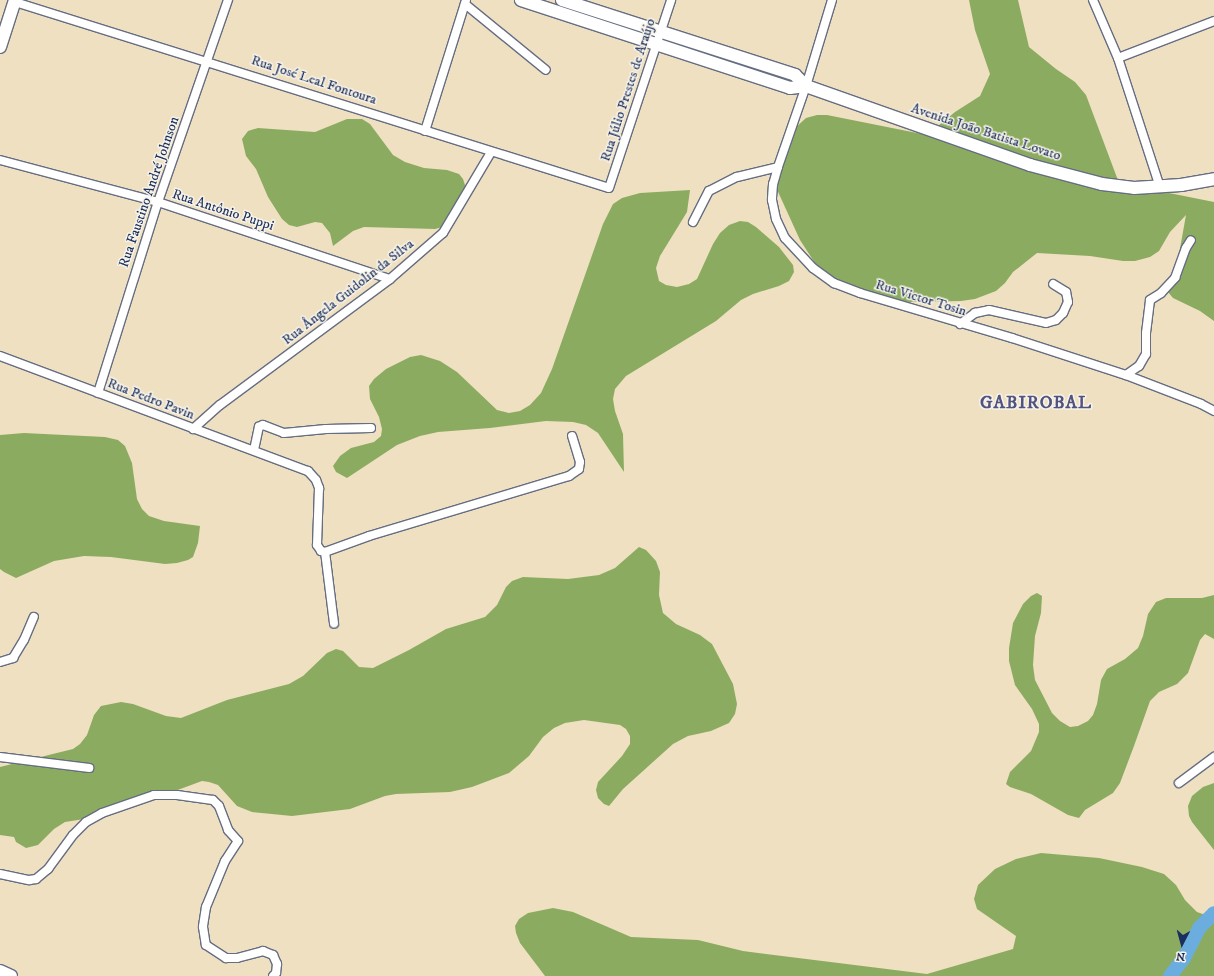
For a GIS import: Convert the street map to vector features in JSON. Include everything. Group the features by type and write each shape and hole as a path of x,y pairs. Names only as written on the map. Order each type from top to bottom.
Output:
{"street":[{"name":"Rua Faustino André Johnson","path":"98,393 158,202 208,62 228,0"},
{"name":"Avenida João Batista Lovato","path":"521,0 790,88 806,86"},
{"name":"Avenida João Batista Lovato","path":"562,0 795,75 806,86 1030,165 1102,184 1134,188 1181,185 1214,179"},
{"name":"Rua Júlio Prestes de Araújo","path":"609,188 671,0"},
{"name":"Rua Victor Tosin","path":"832,0 806,86 773,184 772,200 776,219 786,238 813,268 834,283 860,293 960,324 1012,338 1126,375 1201,404 1214,411"},
{"path":"1093,0 1118,58 1160,187"},
{"name":"Rua José Leal Fontoura","path":"13,1 609,188"},
{"path":"0,47 13,1"},
{"path":"425,131 466,2 546,70"},
{"path":"1118,58 1214,21"},
{"name":"Rua Ângela Guidolin da Silva","path":"193,429 220,405 390,279 443,233 491,152"},
{"name":"Rua Antônio Puppi","path":"0,160 158,202 390,279"},
{"path":"692,222 708,191 737,177 778,167"},
{"path":"1126,375 1139,366 1146,354 1146,327 1150,300 1160,293 1175,278 1186,248 1192,240"},
{"path":"960,324 974,313 990,310 1046,323 1056,320 1063,313 1068,302 1066,292 1053,284"},
{"name":"Rua Pedro Pavin","path":"0,356 193,429 308,470 316,480 319,488 317,545 325,552"},
{"path":"254,450 259,427 263,425 284,433 326,429 370,428"},
{"path":"334,623 325,552 369,536 569,476 579,469 580,462 572,436"},
{"path":"0,662 13,658 24,640 34,618"},
{"path":"0,756 89,768"},
{"path":"1179,783 1214,757"},
{"path":"0,874 29,880 36,879 42,875 73,834 86,822 102,813 154,795 177,795 213,800 219,806 228,830 238,841 225,861 206,907 203,927 206,945 226,958 237,958 263,951 273,955 276,964 276,973 273,976"},
{"path":"0,971 11,976"}],"green space":[{"path":"969,0 1018,0 1029,47 1075,82 1086,95 1119,183 1214,202 1214,321 1200,311 1173,298 1168,292 1170,281 1176,271 1186,215 1170,232 1159,251 1150,257 1135,261 1123,261 1090,256 1037,253 1013,272 1005,283 996,291 975,299 961,301 909,302 880,298 853,290 821,271 800,240 774,183 794,129 806,118 817,115 827,115 927,135 955,112 980,96 990,74 975,30"},
{"path":"347,119 362,119 370,124 393,155 405,162 424,168 447,170 459,174 463,179 466,188 446,226 435,229 364,227 353,231 333,246 330,233 322,223 315,222 297,227 289,225 282,219 268,197 256,169 246,156 242,139 248,131 258,128 315,132"},
{"path":"690,190 687,212 660,256 656,268 659,281 666,285 677,287 689,284 697,279 713,244 720,233 729,225 740,221 748,222 756,227 779,247 793,265 794,272 789,281 741,300 716,321 626,376 615,389 613,399 615,411 623,434 624,472 598,433 586,425 573,422 546,421 490,428 438,432 420,436 397,445 347,478 336,472 333,466 340,456 351,448 374,442 381,436 382,429 379,417 370,399 369,386 374,379 386,369 410,357 421,355 440,361 457,372 497,410 509,413 520,411 530,405 541,393 552,369 603,224 613,204 622,198 640,193"},
{"path":"24,433 105,437 118,440 125,446 132,463 137,499 142,509 149,516 164,521 200,526 198,543 193,557 177,563 165,564 111,557 84,556 54,561 16,578 4,572 0,569 0,435"},
{"path":"639,547 646,550 656,561 660,572 659,595 663,613 676,624 700,635 712,644 733,684 737,704 735,714 729,723 711,731 688,736 673,744 623,789 609,806 604,804 598,798 596,790 598,782 622,756 630,744 630,736 626,729 620,725 584,720 565,723 554,728 543,737 529,756 509,773 472,787 450,792 396,794 385,796 350,809 292,816 252,812 237,806 218,785 202,781 110,815 65,822 54,829 38,845 26,848 16,842 14,837 0,835 0,767 73,749 80,744 87,735 94,715 101,706 121,702 133,704 166,716 181,718 227,700 289,684 303,676 327,653 336,649 343,651 359,667 373,668 446,629 485,617 497,605 506,587 512,581 523,577 568,579 599,575 615,568"},
{"path":"1037,593 1042,596 1041,613 1035,636 1033,665 1035,680 1052,713 1060,721 1070,727 1078,726 1088,721 1093,715 1097,704 1101,680 1107,669 1125,659 1138,648 1143,636 1148,614 1156,602 1166,598 1202,598 1214,595 1214,639 1205,634 1200,640 1188,673 1177,684 1159,692 1150,701 1120,783 1113,793 1085,810 1079,818 1068,815 1031,794 1010,787 1006,784 1010,772 1031,751 1039,732 1039,724 1032,709 1015,685 1009,661 1009,648 1013,623 1023,604 1031,596"},
{"path":"1214,783 1214,850 1192,822 1189,816 1188,806 1192,796 1203,787"},
{"path":"1041,853 1099,858 1142,867 1164,874 1176,885 1185,900 1197,912 1214,918 1214,976 545,976 520,943 516,933 515,926 519,919 528,913 553,908 573,912 631,937 698,940 743,951 927,974 1013,949 1016,936 977,909 974,899 978,885 995,869 1016,859"}],"waterway":[{"path":"1170,976 1184,958 1199,928 1214,913"}],"district":[{"name":"GABIROBAL","path":"1036,403"}]}
